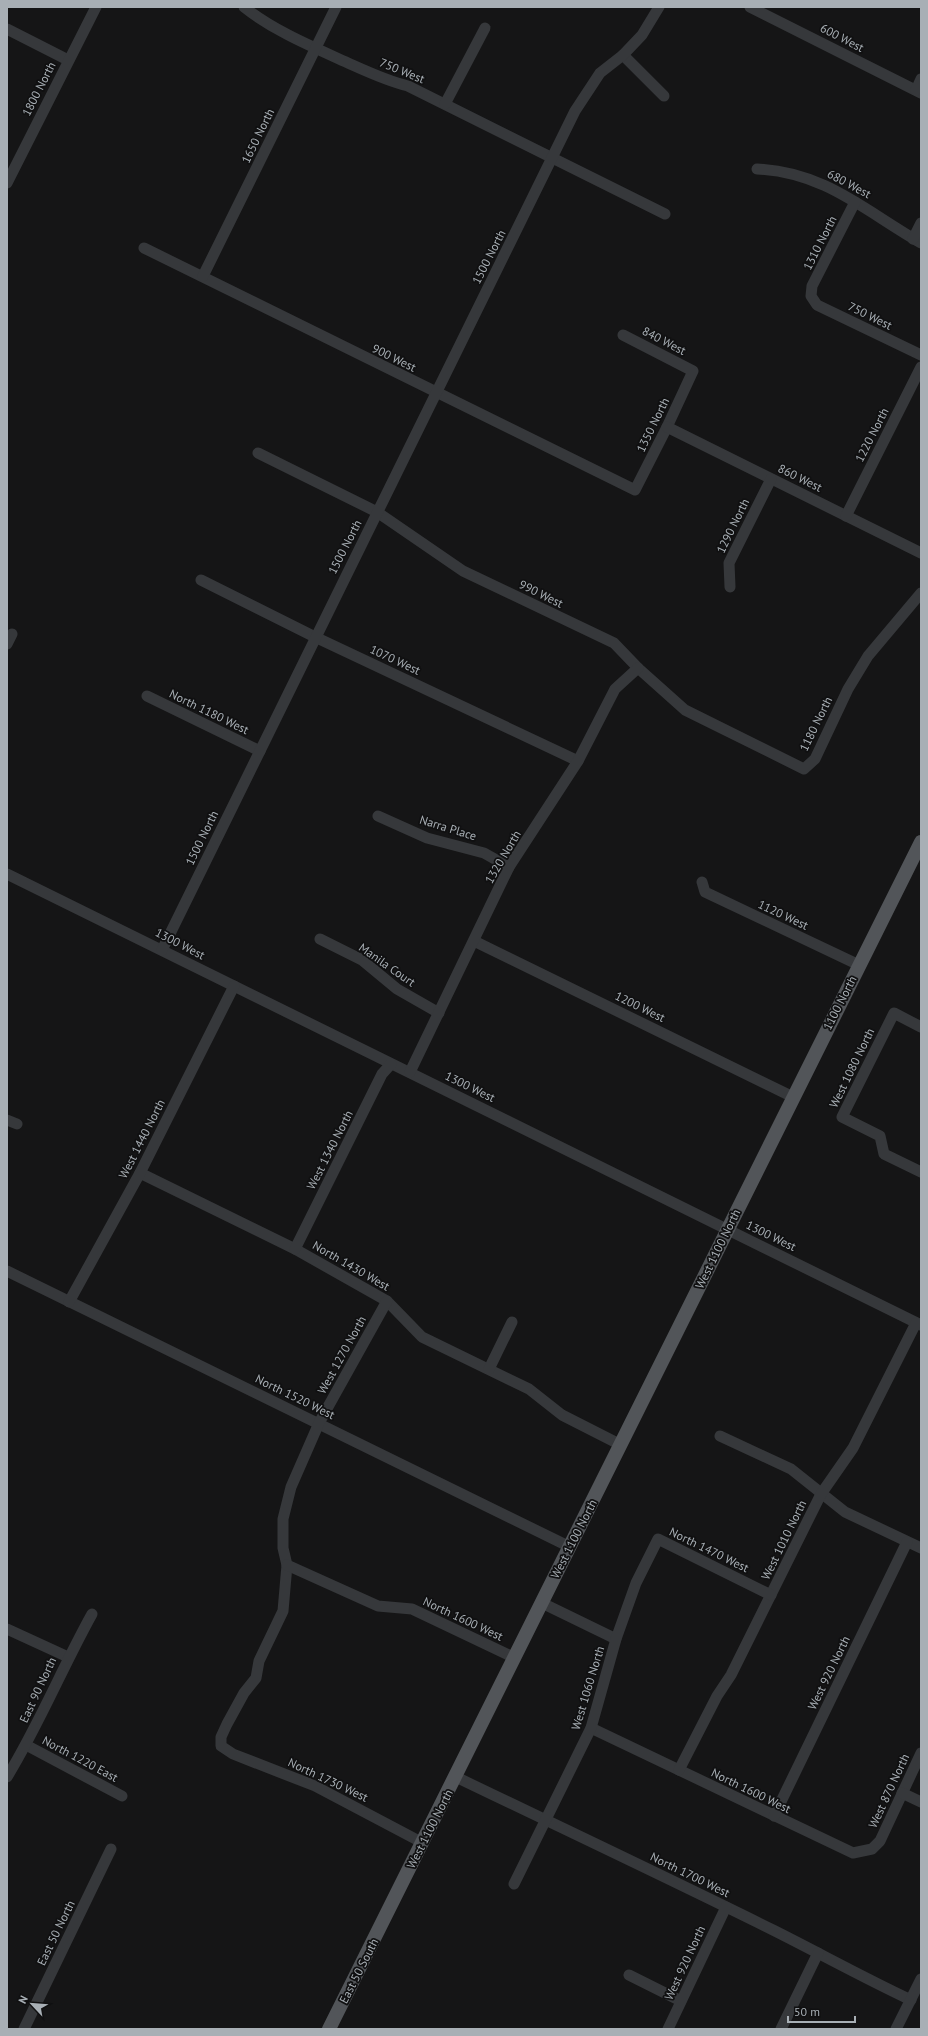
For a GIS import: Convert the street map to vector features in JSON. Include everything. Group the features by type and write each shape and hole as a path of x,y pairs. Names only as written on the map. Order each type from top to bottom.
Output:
{"main road":[{"name":"1100 North","path":"759,1165 921,842"},
{"name":"West 1100 North","path":"388,1913 759,1165"},
{"name":"East 50 South","path":"329,2029 388,1913"}],"street":[{"name":"1800 North","path":"8,177 96,7"},
{"name":"750 West","path":"244,7 260,19 316,48 392,82 408,86 665,214"},
{"name":"1650 North","path":"203,276 336,7"},
{"name":"1500 North","path":"162,950 575,111 600,73 623,54 642,35 659,7"},
{"name":"600 West","path":"750,7 918,91"},
{"path":"445,104 485,28"},
{"path":"7,29 68,60"},
{"path":"623,54 664,96"},
{"path":"918,91 921,79"},
{"name":"680 West","path":"757,169 803,176 828,187 917,241"},
{"name":"1310 North","path":"811,296 812,286 855,202"},
{"path":"917,241 921,223"},
{"name":"900 West","path":"144,248 634,490"},
{"name":"750 West","path":"811,296 817,305 921,355"},
{"name":"840 West","path":"623,335 693,371"},
{"name":"1220 North","path":"846,516 921,367"},
{"name":"1350 North","path":"634,490 667,427 693,371"},
{"name":"860 West","path":"667,427 921,553"},
{"name":"990 West","path":"258,452 377,512 463,570 614,643 638,668 685,710 804,769"},
{"name":"1290 North","path":"730,587 729,563 771,479"},
{"name":"1070 West","path":"201,580 315,637 578,761"},
{"name":"1180 North","path":"804,769 815,759 848,689 868,656 921,592"},
{"name":"1320 North","path":"410,1072 510,867 578,761 615,689 638,668"},
{"name":"North 1180 West","path":"147,696 260,751"},
{"name":"Narra Place","path":"378,816 427,838 484,853 510,867"},
{"name":"1300 West","path":"8,878 162,950 919,1324"},
{"name":"1120 West","path":"702,882 705,892 859,965"},
{"name":"Manila Court","path":"320,939 362,960 397,989 439,1013"},
{"name":"1200 West","path":"474,941 793,1097"},
{"name":"West 1440 North","path":"69,1302 140,1173 234,986"},
{"name":"West 1080 North","path":"921,1027 894,1013 842,1117 880,1136 884,1154 921,1172"},
{"name":"West 1340 North","path":"295,1249 382,1074 391,1064"},
{"name":"North 1430 West","path":"140,1173 295,1249 387,1300 422,1337 529,1389 562,1415 621,1445"},
{"name":"North 1520 West","path":"7,1271 570,1547"},
{"name":"West 1270 North","path":"220,1746 221,1737 227,1724 244,1693 256,1678 258,1662 283,1611 287,1566 283,1548 283,1519 291,1487 319,1423 387,1300"},
{"path":"489,1369 512,1322"},
{"name":"West 1010 North","path":"679,1770 717,1696 731,1675 821,1494 853,1448 919,1324"},
{"path":"720,1436 791,1470 845,1512 921,1548"},
{"name":"North 1470 West","path":"658,1540 771,1595"},
{"name":"West 1060 North","path":"514,1884 592,1728 616,1639 636,1583 658,1540"},
{"name":"West 920 North","path":"774,1816 908,1542"},
{"name":"North 1600 West","path":"287,1566 378,1606 412,1609 515,1658"},
{"path":"542,1603 616,1639"},
{"name":"East 90 North","path":"7,1777 26,1745 68,1657 92,1614"},
{"path":"7,1629 68,1657"},
{"name":"North 1600 West","path":"592,1728 841,1848 853,1853 860,1852"},
{"name":"North 1220 East","path":"26,1745 122,1796"},
{"name":"North 1730 West","path":"220,1746 233,1754 315,1786 423,1842"},
{"name":"West 870 North","path":"860,1852 872,1849 880,1840 921,1753"},
{"name":"North 1700 West","path":"456,1778 726,1907 866,1979 911,2000"},
{"path":"902,1793 921,1802"},
{"name":"East 50 North","path":"24,2029 111,1849"},
{"name":"West 920 North","path":"668,2029 726,1907"},
{"path":"781,2029 818,1953"},
{"path":"629,1975 682,2001"},
{"path":"896,2029 921,1979"}]}
